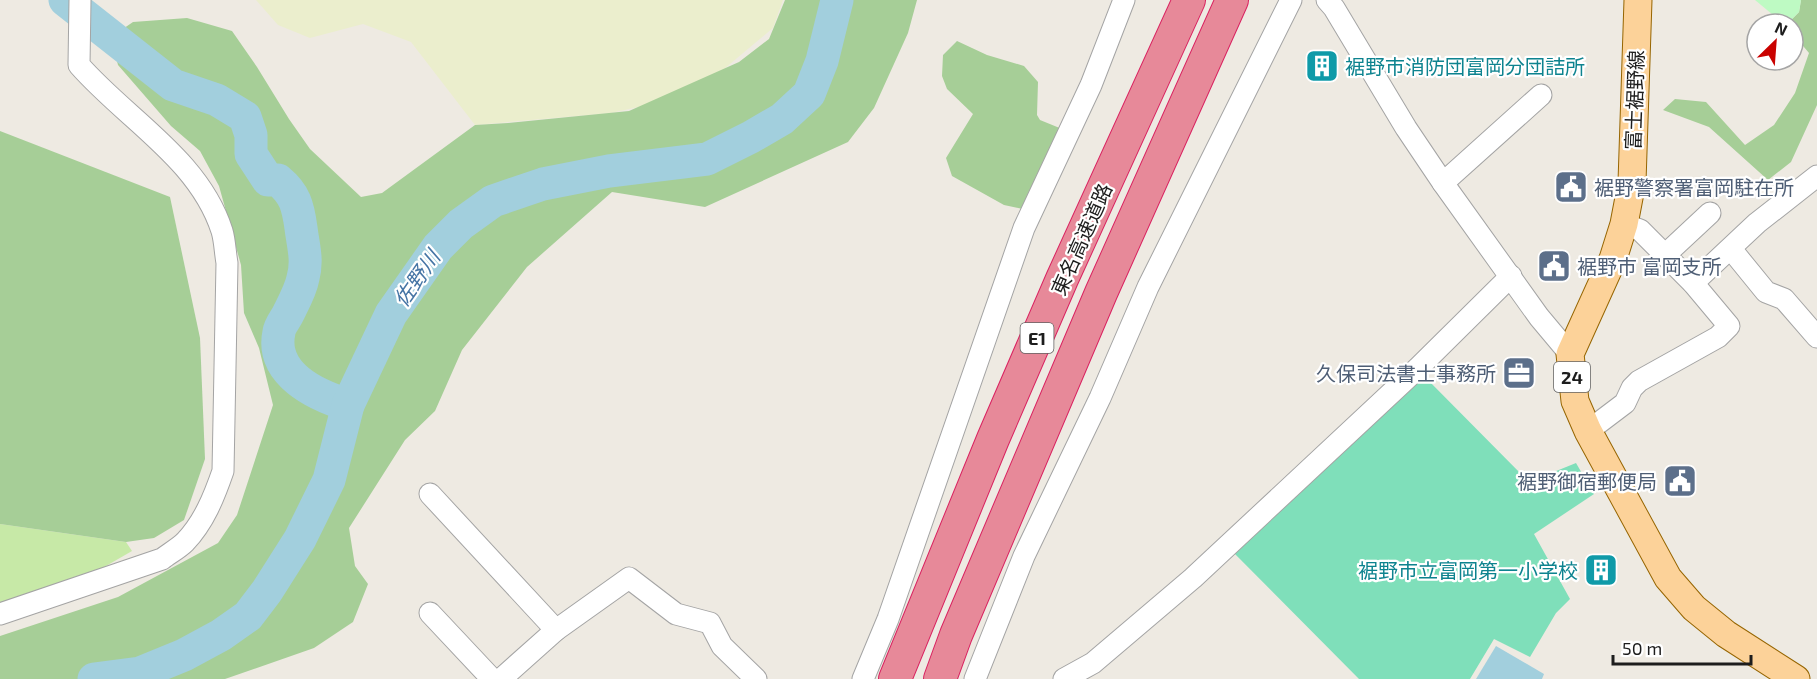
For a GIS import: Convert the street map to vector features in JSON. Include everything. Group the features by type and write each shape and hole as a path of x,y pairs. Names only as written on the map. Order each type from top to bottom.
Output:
{"highway":[{"name":"東名高速道路","path":"895,679 993,439 1062,279 1188,0"},
{"name":"東名高速道路","path":"939,679 1101,293 1232,0"}],"main road":[{"name":"富士裾野線","path":"1570,354 1613,259 1624,224 1632,182 1638,0"},
{"name":"24","path":"1570,354 1575,400 1588,431 1668,578 1694,608 1726,634 1796,679"}],"street":[{"path":"0,614 162,559 184,543 203,519 223,471 227,263 222,231 206,197 185,167 136,119 96,85 79,65 80,0"},
{"path":"863,679 888,619 1024,228 1091,85 1124,0"},
{"path":"975,679 1024,556 1100,398 1148,287 1291,0"},
{"path":"1327,0 1406,128 1443,183 1539,317 1570,354"},
{"path":"1443,183 1541,95"},
{"path":"1693,283 1757,223 1817,176"},
{"path":"1665,255 1710,213"},
{"path":"1588,431 1625,403 1632,388 1639,381 1718,337 1729,326 1693,283 1640,230 1624,224"},
{"path":"1731,249 1766,292 1787,301 1817,337"},
{"path":"1064,679 1093,663 1192,578 1418,368 1511,276"},
{"path":"430,494 556,630"},
{"path":"501,679 556,630 629,578 675,614 710,623 722,646 756,679"},
{"path":"430,612 492,679"}],"green space":[{"path":"256,0 783,0 773,28 693,95 611,113 475,125 411,42 363,24 310,38 278,25"},
{"path":"785,0 917,0 908,33 874,108 848,142 705,207 612,192 527,267 462,350 435,411 405,440 349,528 355,566 368,584 353,622 314,648 225,679 0,679 0,636 118,597 218,543 237,515 273,405 259,348 244,313 241,265 219,186 200,151 171,126 118,65 111,37 133,22 187,18 232,31 310,149 361,197 382,193 475,125 629,111 739,62 769,39"},
{"path":"1755,0 1801,0 1799,12 1770,12"},
{"path":"1801,0 1817,0 1817,105 1791,162 1768,180 1709,127 1663,110 1675,99 1706,102 1745,145 1774,125 1795,93 1802,72 1805,72 1809,53 1805,48 1805,12 1799,12"},
{"path":"957,41 987,55 1024,66 1038,82 1037,115 1040,120 1067,131 1027,210 1004,205 952,176 946,158 973,114 947,89 942,76 943,55"},
{"path":"0,131 170,197 200,338 205,459 184,520 154,538 126,542 0,524"},
{"path":"1425,377 1529,482 1576,463 1594,494 1534,534 1570,599 1556,613 1530,657 1494,639 1470,679 1359,679 1233,552"},
{"path":"0,524 126,542 132,551 54,596 0,614"}],"water":[{"path":"1496,646 1544,674 1542,679 1476,679"}],"waterway":[{"path":"65,0 173,85 217,100 245,117 251,135 251,154 268,180 278,180 288,190 299,213 305,265 297,295 279,332 278,347 281,360 288,371 310,389 348,405"},
{"name":"佐野川","path":"94,679 140,673 184,655 221,635 248,616 300,539 329,480 348,405 391,314 438,247 461,224 493,201 543,184 609,171 707,159 782,119 809,94 822,61 837,0"}],"place":[{"name":"裾野市消防団富岡分団詰所","path":"1322,66"},
{"name":"裾野警察署富岡駐在所","path":"1571,187"},
{"name":"裾野市 富岡支所","path":"1554,266"},
{"name":"久保司法書士事務所","path":"1519,373"},
{"name":"裾野御宿郵便局","path":"1680,481"},
{"name":"裾野市立富岡第一小学校","path":"1601,570"}]}
